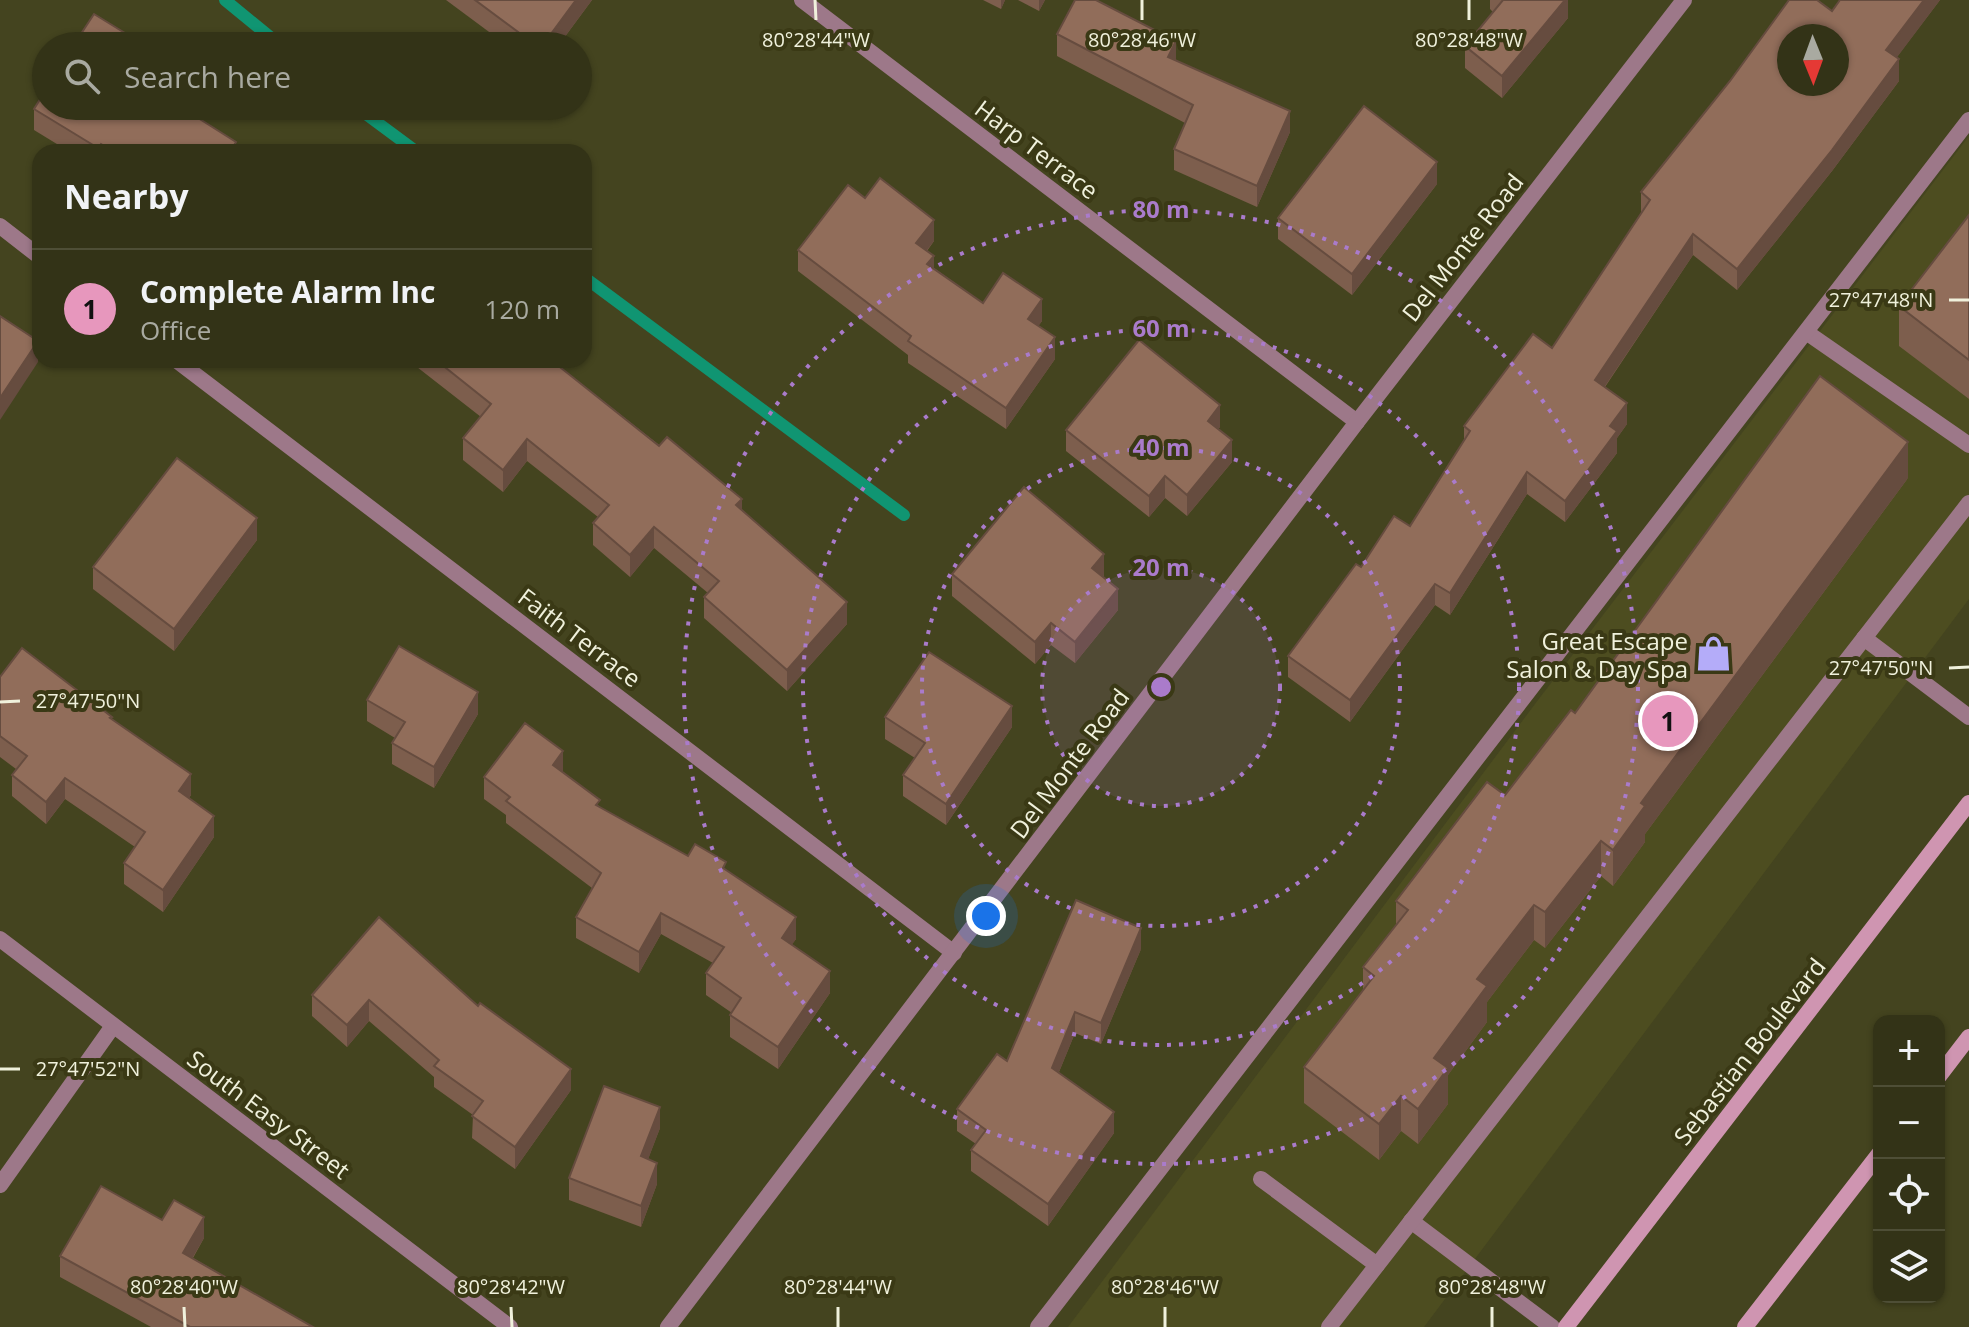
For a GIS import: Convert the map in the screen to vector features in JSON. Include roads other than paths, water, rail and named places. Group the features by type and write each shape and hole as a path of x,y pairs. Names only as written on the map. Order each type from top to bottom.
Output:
{"main road":[{"name":"Sebastian Boulevard","path":"1566,1327 1969,803"},
{"path":"1945,1068 1969,1037"},
{"path":"1745,1327 1875,1159"}],"street":[{"name":"Harp Terrace","path":"802,0 1357,422"},
{"name":"Del Monte Road","path":"668,1327 1357,422 1684,0"},
{"path":"1038,1327 1969,120"},
{"path":"0,226 32,251"},
{"path":"1806,332 1969,445"},
{"name":"Faith Terrace","path":"186,368 954,953"},
{"path":"1329,1327 1969,503"},
{"path":"1864,638 1969,717"},
{"name":"South Easy Street","path":"0,939 510,1327"},
{"path":"0,1185 113,1026"},
{"path":"1261,1179 1377,1265"},
{"path":"1411,1221 1552,1327"}],"waterway":[{"path":"225,0 264,32"},
{"path":"374,120 406,144"},
{"path":"592,283 904,515"}],"place":[{"name":"Great Escape Salon & Day Spa","path":"1714,654"},
{"name":"Complete Alarm Inc","path":"1668,721"}]}
